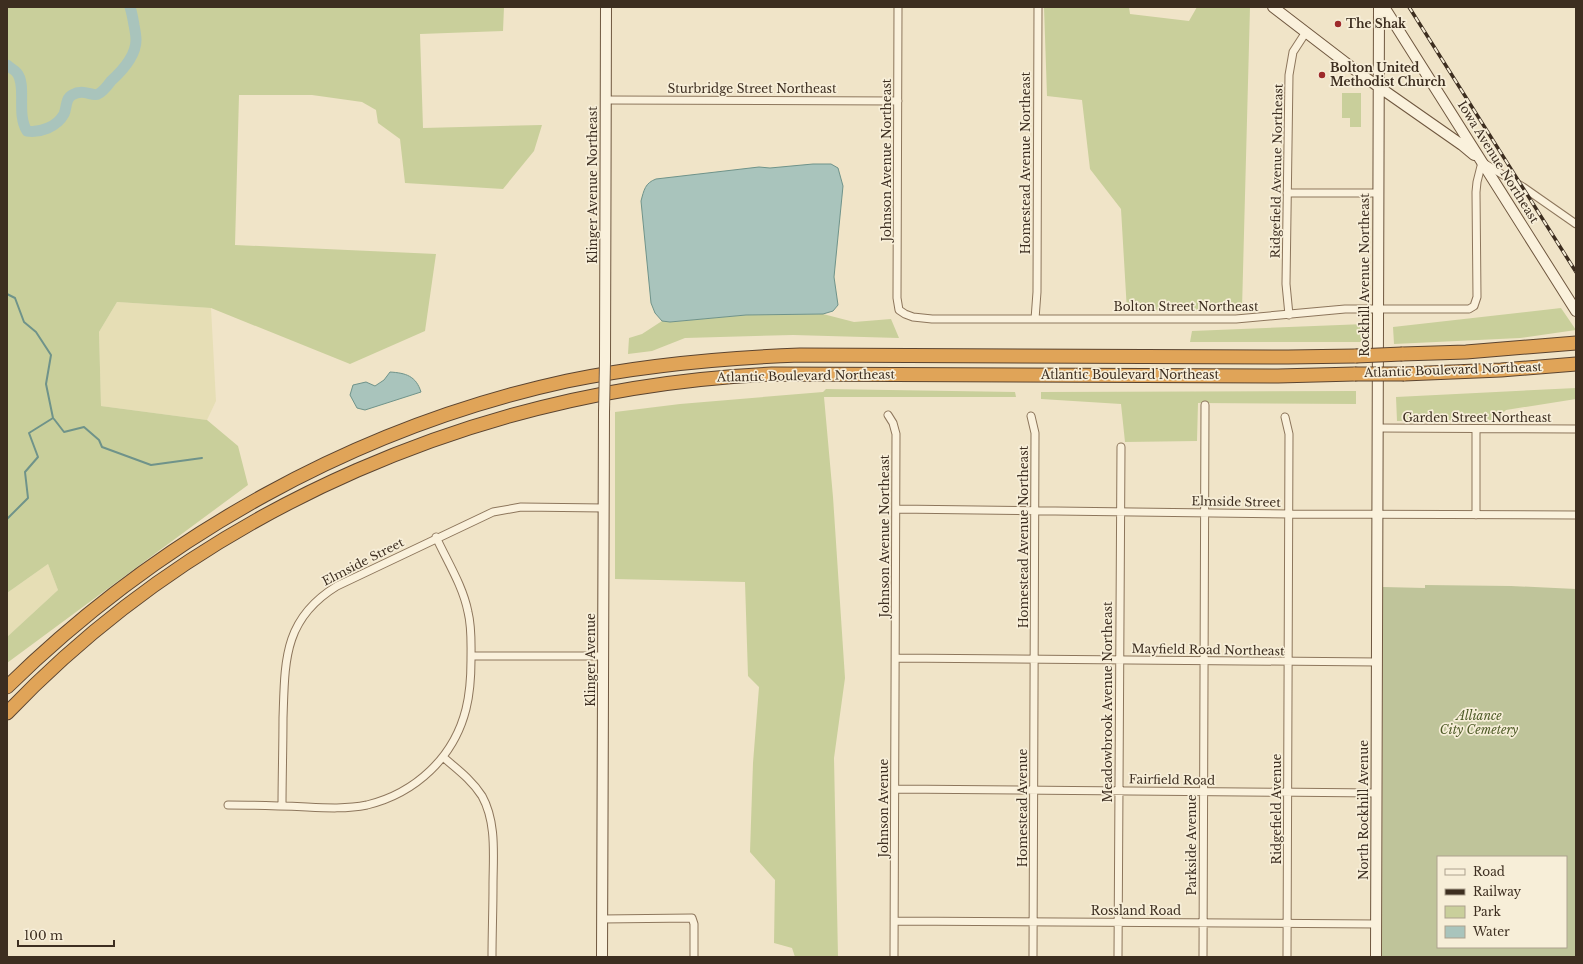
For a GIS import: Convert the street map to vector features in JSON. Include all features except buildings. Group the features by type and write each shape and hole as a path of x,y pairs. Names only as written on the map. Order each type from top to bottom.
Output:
{"highway":[{"name":"Atlantic Boulevard Northeast","path":"7,686 66,631 122,586 203,531 267,494 348,453 415,426 484,403 567,381 669,364 745,357 800,355 1356,356 1466,352 1571,344"},
{"name":"Atlantic Boulevard Northeast","path":"7,713 63,659 118,613 171,574 254,522 318,488 382,459 449,434 546,405 659,384 718,377 772,374 1246,376 1404,374 1501,370 1576,364"}],"street":[{"name":"Klinger Avenue Northeast","path":"605,362 606,7"},
{"name":"Johnson Avenue Northeast","path":"898,7 897,298 898,306 901,312"},
{"name":"Homestead Avenue Northeast","path":"1035,319 1037,292 1038,7"},
{"path":"1273,7 1378,87 1462,146 1482,162 1523,187 1576,224"},
{"name":"Rockhill Avenue Northeast","path":"1377,662 1379,7"},
{"name":"Iowa Avenue Northeast","path":"1384,7 1576,311"},
{"name":"Ridgefield Avenue Northeast","path":"1289,315 1286,284 1289,74 1294,52 1306,32"},
{"name":"Sturbridge Street Northeast","path":"606,100 898,101"},
{"name":"Bolton Street Northeast","path":"901,312 918,318 1236,320 1345,309 1378,308 1465,310 1471,308 1476,303 1477,297 1476,192 1482,162"},
{"path":"1287,193 1379,193"},
{"name":"Klinger Avenue","path":"602,957 605,362"},
{"name":"Parkside Avenue","path":"1203,957 1205,405"},
{"name":"Johnson Avenue Northeast","path":"888,416 894,423 896,434 896,658"},
{"name":"Homestead Avenue Northeast","path":"1031,416 1036,433 1034,659"},
{"path":"1285,417 1289,434 1289,662"},
{"name":"Garden Street Northeast","path":"1378,428 1576,429"},
{"path":"1476,429 1476,515"},
{"name":"Meadowbrook Avenue Northeast","path":"1118,957 1121,447"},
{"name":"Elmside Street","path":"282,806 285,665 290,642 298,625 308,610 329,591 436,537 484,515 502,509 521,507 604,508"},
{"name":"Elmside Street","path":"896,509 1289,514 1576,515"},
{"path":"228,804 347,808 375,802 393,796 410,787 425,776 443,757 456,735 466,708 470,689 470,622 466,604 436,537"},
{"path":"471,656 604,656"},
{"name":"Mayfield Road Northeast","path":"896,658 1377,662"},
{"name":"Johnson Avenue","path":"894,957 896,658"},
{"name":"Homestead Avenue","path":"1033,957 1034,659"},
{"name":"Ridgefield Avenue","path":"1287,957 1289,662"},
{"name":"North Rockhill Avenue","path":"1376,957 1377,662"},
{"path":"443,757 463,774 476,788 484,800 490,818 493,838 492,957"},
{"name":"Fairfield Road","path":"895,789 1377,793"},
{"path":"602,919 692,918 694,924 694,957"},
{"name":"Rossland Road","path":"895,921 1376,924"}],"shaded area":[{"path":"117,302 211,308 216,401 207,420 101,406 99,332"},
{"path":"48,564 58,590 7,637 7,593"}],"green space":[{"path":"7,7 504,7 503,31 420,34 423,128 542,125 534,151 503,189 405,183 400,139 378,123 376,110 362,102 312,95 239,95 235,245 436,254 425,331 350,364 211,308 117,302 99,332 101,406 207,420 238,446 248,485 7,663 7,637 58,590 48,564 7,593"},
{"path":"1044,7 1129,7 1130,14 1189,21 1197,7 1250,7 1242,309 1127,311 1121,209 1090,169 1082,100 1047,96"},
{"path":"1342,93 1361,93 1361,127 1350,127 1350,118 1342,118"},
{"path":"1561,308 1576,330 1520,338 1394,344 1393,327"},
{"path":"823,314 854,322 891,319 899,338 793,335 685,338 652,351 628,354 629,338 642,334 662,321 670,322 746,315"},
{"path":"1365,324 1365,342 1190,342 1192,331"},
{"path":"1576,388 1576,399 1506,410 1495,420 1397,421 1396,397"},
{"path":"826,389 1015,392 1016,397 824,397 833,497 845,678 834,758 838,957 795,957 792,948 774,943 775,880 750,852 753,763 759,687 748,676 745,582 615,579 615,412 680,404 823,392"},
{"path":"1356,391 1356,404 1198,403 1197,441 1125,442 1121,404 1041,399 1041,392"},
{"name":"Alliance City Cemetery","path":"1425,585 1511,586 1576,589 1576,957 1382,957 1383,587 1425,588"}],"water":[{"path":"831,164 838,168 843,186 834,277 838,305 833,311 823,314 746,315 670,322 662,321 655,313 651,303 641,201 647,185 656,179 759,167 770,168"},
{"path":"390,372 410,376 416,382 421,392 365,410 357,408 350,395 353,385 366,382 375,386 384,380"}],"waterway":[{"path":"7,65 16,72 20,78 22,116 27,131 43,130 53,126 61,119 65,112 67,101 72,95 80,92 96,95 100,93 128,63 134,52 136,40 130,7"},
{"path":"7,294 15,298 24,322 36,332 51,355 46,384 53,418 29,433 38,457 25,472 28,498 7,519"},
{"path":"54,419 64,432 84,427 99,440 102,447 151,465 202,458"}],"railway":[{"path":"1409,7 1576,272"}],"place":[{"name":"The Shak","path":"1338,24"},
{"name":"Bolton United Methodist Church","path":"1322,75"}]}
